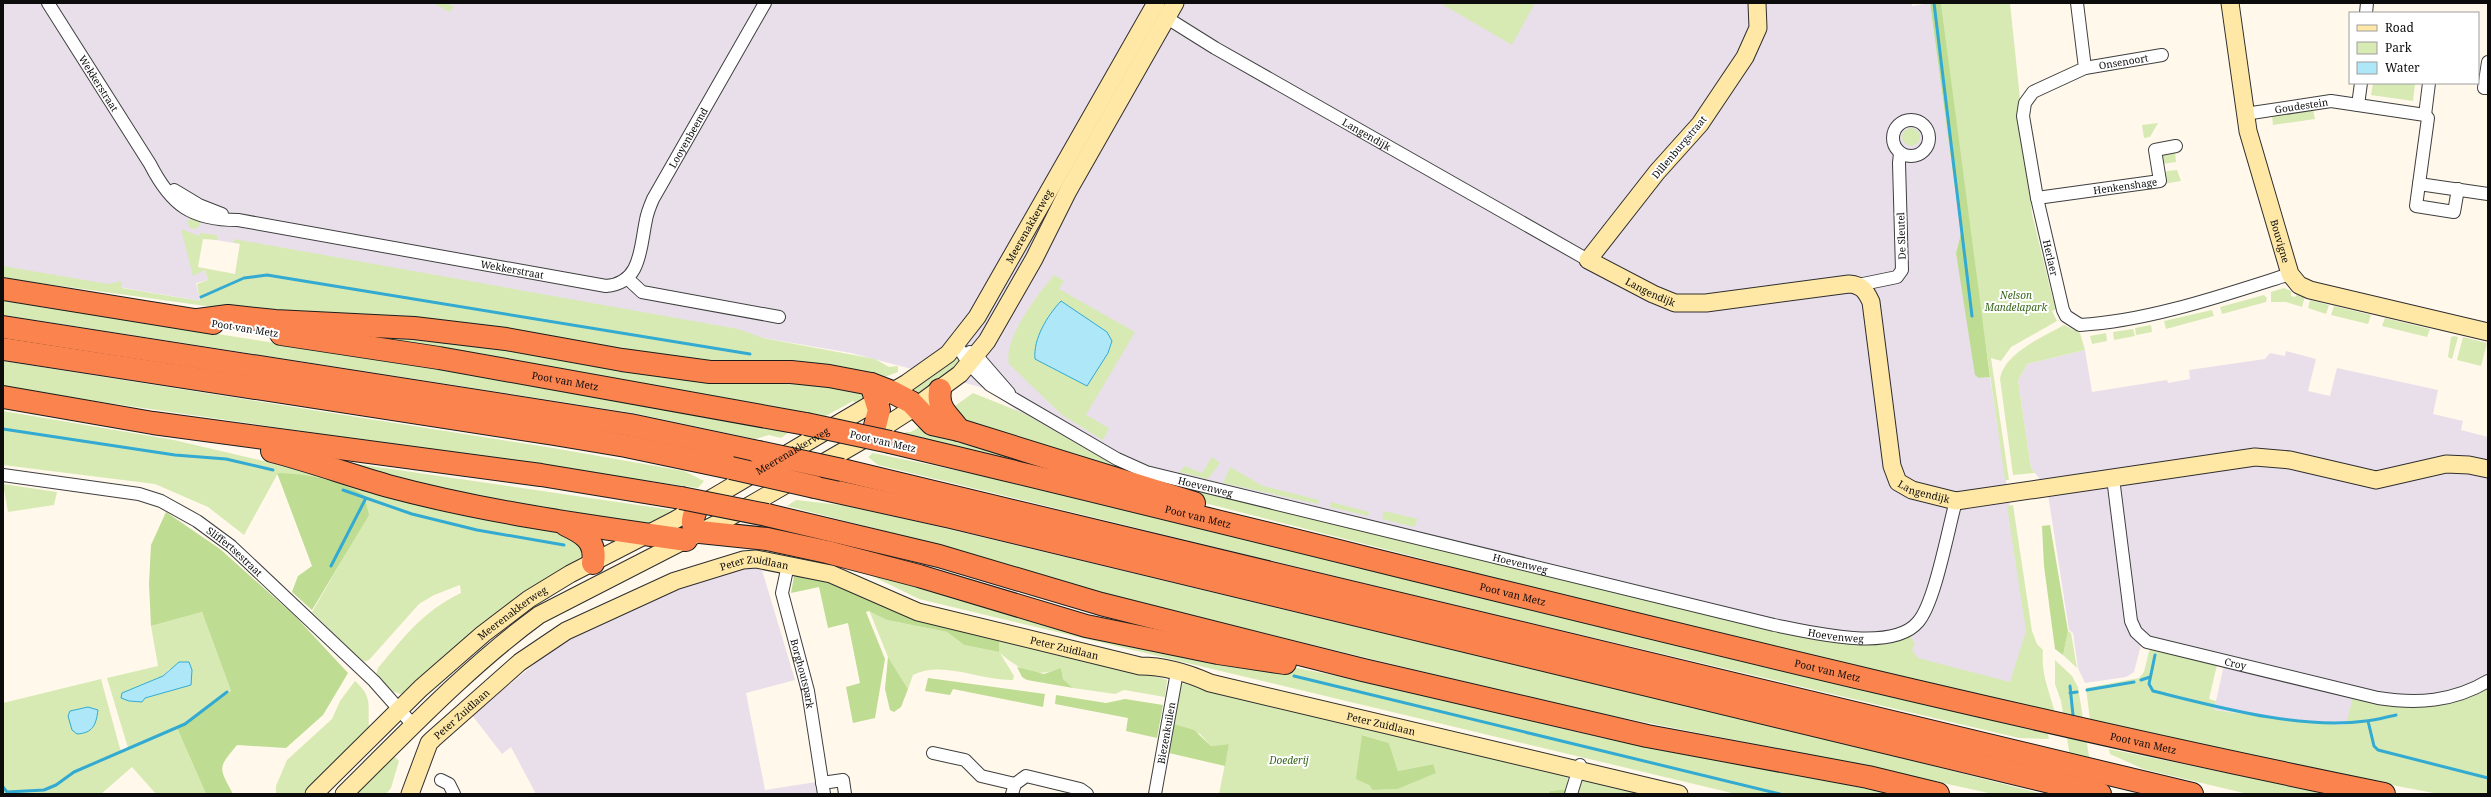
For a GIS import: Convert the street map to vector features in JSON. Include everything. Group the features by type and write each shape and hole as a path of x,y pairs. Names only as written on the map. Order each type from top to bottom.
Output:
{"highway":[{"name":"Poot van Metz","path":"3,289 439,358 661,396 881,438 1588,612 2103,734 2203,757 2384,794"},
{"path":"198,320 228,316 275,321 414,328 506,339 674,368 710,372 791,372 829,376 905,399 932,424 959,430 1232,515 1258,531"},
{"path":"3,327 623,424 758,452 842,470 2192,794"},
{"path":"3,349 554,434 626,446 731,468 952,517 2100,794"},
{"path":"940,390 939,398 942,410 959,430"},
{"path":"880,392 879,410 881,438"},
{"path":"3,397 100,415 222,433 541,475 768,515 939,556 1101,604 1363,670 1647,736 1868,778 1938,794"},
{"path":"222,433 265,450 388,486 558,520 649,534 767,539 827,552 919,576 1068,621 1142,638 1218,653 1308,667 1363,670"},
{"path":"690,501 695,528 693,536"},
{"path":"558,520 582,532 589,538 594,551 593,563"}],"street":[{"name":"Wekkerstraat","path":"48,3 150,164 165,192 191,211 206,217 238,220 606,286 615,285 627,278"},
{"name":"Looyenbeemd","path":"627,278 638,263 646,219 653,199 765,3"},
{"name":"Meerenakkerweg","path":"314,794 399,710 483,634 546,587 649,534 690,501 880,392 931,368 956,345 977,317 1156,3"},
{"name":"Dillenburgstraat","path":"1588,260 1657,172 1700,124 1745,57 1758,28 1757,3"},
{"path":"2077,3 2085,68"},
{"name":"Bouvigne","path":"2230,3 2248,131 2290,274 2299,285 2310,290 2488,332"},
{"name":"Meerenakkerweg","path":"344,794 413,725 513,634 539,615 592,586 693,536 881,438 915,407 940,390 973,360 1034,259 1068,191 1171,10"},
{"name":"Langendijk","path":"1171,10 1215,48 1588,260 1653,294 1675,303 1706,304 1849,284 1858,285 1867,292 1872,302 1892,466 1898,482 1912,490 1956,501 2113,478"},
{"name":"Onsenoort","path":"2085,68 2162,55"},
{"path":"2488,62 2484,88 2488,88"},
{"name":"Herlaer","path":"2085,68 2033,92 2025,103 2023,116 2037,198 2063,310 2066,316 2080,325 2154,312 2290,274"},
{"path":"2358,105 2361,84"},
{"path":"2429,84 2425,114 2428,118 2416,206 2454,212 2458,189"},
{"name":"Goudestein","path":"2245,114 2331,101 2425,114"},
{"name":"Henkenshage","path":"2037,198 2160,181 2155,150 2176,146"},
{"name":"De Sleutel","path":"1858,285 1897,277 1902,270 1898,163 1900,153"},
{"path":"2419,184 2488,194"},
{"path":"627,278 642,292 779,317"},
{"name":"Hoevenweg","path":"956,345 973,360 990,385 1112,456 1146,472 1774,625 1850,638 1893,637 1918,623 1929,605 1956,501"},
{"path":"2113,478 2255,458 2290,460 2376,480 2446,464 2470,465 2488,469"},
{"name":"Sliffertsestraat","path":"3,475 139,494 161,501 197,521 231,546 374,681 413,725"},
{"name":"Croy","path":"2113,478 2131,621 2136,632 2147,642 2371,696 2404,702 2429,701 2458,695 2488,681"},
{"name":"Peter Zuidlaan","path":"410,794 429,744 436,735 520,662 566,631 675,580 723,564 756,559 831,574 850,580 895,603 918,612 1140,666 1151,674 1176,676 1195,684 1210,683 1529,758 1549,758 1579,768 1613,774 1628,782 1679,794"},
{"name":"Borghoutspark","path":"788,565 782,593 808,691 823,789 843,780 845,794"},
{"name":"Biezenkuilen","path":"1155,794 1176,676"},
{"path":"933,753 965,760 981,776 1014,789 1026,776 1080,789 1087,794"},
{"name":"Peter Zuidlaan","path":"418,794 422,764"},
{"path":"1571,794 1579,768"},
{"path":"441,780 449,784 454,794"}],"shaded area":[{"path":"3,3 1912,3 1912,6 1930,3 1961,233 1956,253 1979,378 1990,377 2029,631 2013,685 1137,482 1040,426 984,388 851,353 602,310 378,267 186,235 194,274 205,270 208,280 196,283 200,301 3,267"},
{"path":"2085,350 2092,392 2167,380 2168,383 2190,379 2189,370 2265,359 2270,353 2285,356 2286,351 2316,359 2308,391 2330,396 2337,368 2438,390 2433,414 2463,421 2461,430 2488,437 2488,689 2479,696 2454,705 2346,725 2214,710 2224,665 2141,645 2134,672 2126,677 2085,683 2078,668 2073,633 2069,630 2047,488 2031,468 2018,381 2027,364"},
{"path":"743,565 762,570 795,680 746,693 765,790 816,782 817,794 536,794 511,747 502,754 472,715 564,640 683,586"}],"green space":[{"path":"433,3 448,3 454,7 449,12"},
{"path":"1440,3 1535,3 1512,45"},
{"path":"1930,3 1941,3 1990,377 1979,378 1975,375 1956,253 1961,233"},
{"name":"Nelson Mandelapark","path":"1941,3 2010,3 2032,214 2053,300 2057,300 2059,308 2052,311 2057,321 2011,347 2001,361 1991,358 2009,480 2005,480 1973,255"},
{"path":"2373,84 2415,84 2413,101 2371,95"},
{"path":"2313,109 2315,119 2273,125 2272,116"},
{"path":"2158,123 2150,137 2144,138 2142,125"},
{"path":"1911,128 1917,131 1920,137 1917,143 1911,146 1905,143 1902,137 1905,131"},
{"path":"2175,151 2176,162 2162,164 2161,153"},
{"path":"2177,170 2181,181 2164,184 2165,174 2167,171"},
{"path":"194,217 198,219 200,223 198,227 194,229 190,227 188,223 190,219"},
{"path":"181,229 199,236 200,233 217,235 217,240 203,239 198,267 235,274 240,243 234,243 234,239 738,329 763,338 875,359 889,367 898,366 898,372 885,377 876,378 740,366 213,307 3,278 3,266 108,284 122,281 122,288 200,301 197,284 208,280 205,270 193,276"},
{"path":"1054,275 1064,281 1059,289 1135,332 1086,415 1109,428 1103,440 1062,415 1009,364 1011,342 1016,330 1031,305"},
{"path":"2284,288 2291,291 2291,296 2295,297 2299,292 2305,296 2302,307 2286,302 2271,302 2271,292"},
{"path":"2264,295 2267,298 2266,302 2222,314 2220,307"},
{"path":"3,300 559,388 725,418 788,433 781,438 769,435 755,439 633,413 3,315"},
{"path":"2310,300 2329,305 2326,314 2308,308"},
{"path":"2334,306 2371,315 2368,324 2331,315"},
{"path":"2212,310 2214,316 2166,329 2164,321"},
{"path":"2385,318 2430,329 2427,337 2382,326"},
{"path":"2064,325 2080,333 2085,350 2027,364 2018,381 2031,468 2035,473 2013,475 2000,379 2003,370 2016,354"},
{"path":"2151,325 2152,332 2136,335 2135,328"},
{"path":"2133,329 2135,336 2114,340 2113,332"},
{"path":"416,331 787,380 869,394 858,405 853,401 822,418 326,334"},
{"path":"2106,333 2107,341 2092,344 2090,336"},
{"path":"2451,337 2458,337 2452,359 2448,357"},
{"path":"2463,337 2487,343 2481,366 2457,360"},
{"path":"961,356 963,360 917,400 907,390 956,357"},
{"path":"3,361 553,448 684,471 704,481 698,488 32,392 3,386"},
{"path":"973,393 1023,413 1112,464 1145,479 1805,637 1910,636 1915,644 1912,650 1918,658 2010,682 2026,631 2007,506 2013,505 2032,631 2037,644 2043,650 2044,675 2055,713 1936,690 1897,675 1525,589 1439,563 1197,501 965,421 952,408"},
{"path":"3,411 174,440 580,535 585,558 404,695 391,691 376,675 378,668 415,625 447,600 461,593 460,585 434,595 419,604 369,660 363,662 312,612 368,515 278,473 244,535 208,507 155,484 3,465"},
{"path":"924,424 1196,508 902,437 906,432 911,432"},
{"path":"873,453 965,472 1891,692 2048,734 2049,739 2019,738 1396,591 878,465 868,457"},
{"path":"1212,457 1220,463 1208,479 1179,472 1185,466 1202,473"},
{"path":"325,458 343,462 679,511 649,529 394,485"},
{"path":"1230,467 1263,486 1319,500 1318,504 1223,483"},
{"path":"277,473 322,478 343,485 364,495 369,515 312,610 292,592 298,576 312,566"},
{"path":"3,484 57,492 54,505 8,512"},
{"path":"796,500 849,506 948,529 1874,751 2043,794 1993,794 1870,767 1578,709 1173,611 1034,574 943,546 787,506"},
{"path":"1331,502 1369,512 1368,516 1330,507"},
{"path":"1384,511 1418,519 1414,527 1382,519"},
{"path":"166,512 220,549 295,616 348,673 323,715 286,748 237,745 226,759 222,768 233,794 206,794 177,728 190,721 231,691 202,612 151,626 149,584 151,545"},
{"path":"2050,525 2068,631 2063,655 2055,649 2044,566 2042,526"},
{"path":"795,571 999,636 999,652 964,645 947,632 887,620 869,611 866,612 885,659 875,718 853,723 846,687 860,683 848,623 828,628 819,587 791,593"},
{"path":"864,572 1292,667 1372,683 1602,738 1913,794 1736,794 919,599"},
{"path":"869,610 887,620 947,632 964,645 999,652 999,636 1136,670 1167,680 1165,697 1124,690 1115,694 1073,688 1063,679 1061,668 1043,673 1036,673 1021,668 1000,653 1014,676 1013,680 988,678 949,670 924,671 913,675 908,689 888,657"},
{"path":"202,612 231,691 190,721 177,728 206,794 156,794 132,767 101,794 3,794 3,703 101,679 121,751 128,748 107,678 158,666 151,626","holes":["169,669 191,685 145,698 142,702 129,701 122,693 163,676"]},
{"path":"2068,631 2071,633 2077,668 2063,655"},
{"path":"2152,649 2217,665 2209,699 2216,701 2214,710 2313,723 2346,725 2353,697 2405,706 2438,705 2471,697 2488,689 2488,794 2439,794 2334,774 2090,720 2086,688 2139,678 2144,672 2149,651"},
{"path":"888,657 908,689 901,707 894,712 890,710 885,689"},
{"path":"2055,660 2072,676 2078,687 2095,794 2076,794 2061,701 2055,684"},
{"path":"1017,667 1044,674 1061,668 1063,679 1073,688 1027,680 1022,677"},
{"path":"928,678 1045,694 1043,707 953,689 950,695 925,691"},
{"path":"355,681 365,692 367,697 369,708 369,727 304,794 276,794 276,786 287,760 332,719 340,701"},
{"name":"Doederij","path":"1181,683 1269,701 1567,773 1569,789 1550,791 1547,794 1219,794 1229,744 1211,746 1200,734 1174,724","holes":["1363,735 1389,743 1398,771 1432,764 1435,773 1398,789 1374,790 1369,785"]},
{"path":"1056,695 1106,703 1125,699 1163,705 1157,738 1126,731 1128,718 1055,704"},
{"path":"1174,724 1194,730 1211,746 1229,744 1225,766 1169,753"},
{"path":"1362,735 1389,743 1398,771 1433,764 1436,773 1398,789 1373,790 1369,785 1356,779"},
{"path":"2109,749 2330,794 2248,794 2143,769 2110,754"},
{"path":"392,754 399,761 391,788 386,794 352,794"},
{"path":"1587,777 1657,794 1575,794 1580,782"},
{"path":"1569,789 1567,794 1548,794 1550,791"}],"water":[{"path":"1061,301 1107,332 1112,341 1108,353 1087,386 1035,359 1036,344 1042,328"},
{"path":"179,662 189,662 192,670 191,685 145,698 142,702 129,701 121,698 122,693 163,676"},
{"path":"88,707 98,710 95,724 87,732 77,734 72,730 68,716 70,711"}],"waterway":[{"path":"1934,3 1972,316"},
{"path":"201,297 244,278 267,275 750,354"},
{"path":"3,429 175,455 226,459 273,470"},
{"path":"343,490 412,514 477,530 564,545"},
{"path":"331,566 366,498"},
{"path":"2155,655 2149,684 2153,691 2232,710 2287,720 2341,723 2366,721 2396,715"},
{"path":"1294,676 1780,794"},
{"path":"2141,680 2150,677"},
{"path":"2087,690 2134,682"},
{"path":"2070,686 2073,715"},
{"path":"3,787 7,792 44,790 56,785 74,772 185,724 227,692"},
{"path":"2070,693 2077,692"},
{"path":"2368,721 2374,746 2378,750 2488,778"}]}
